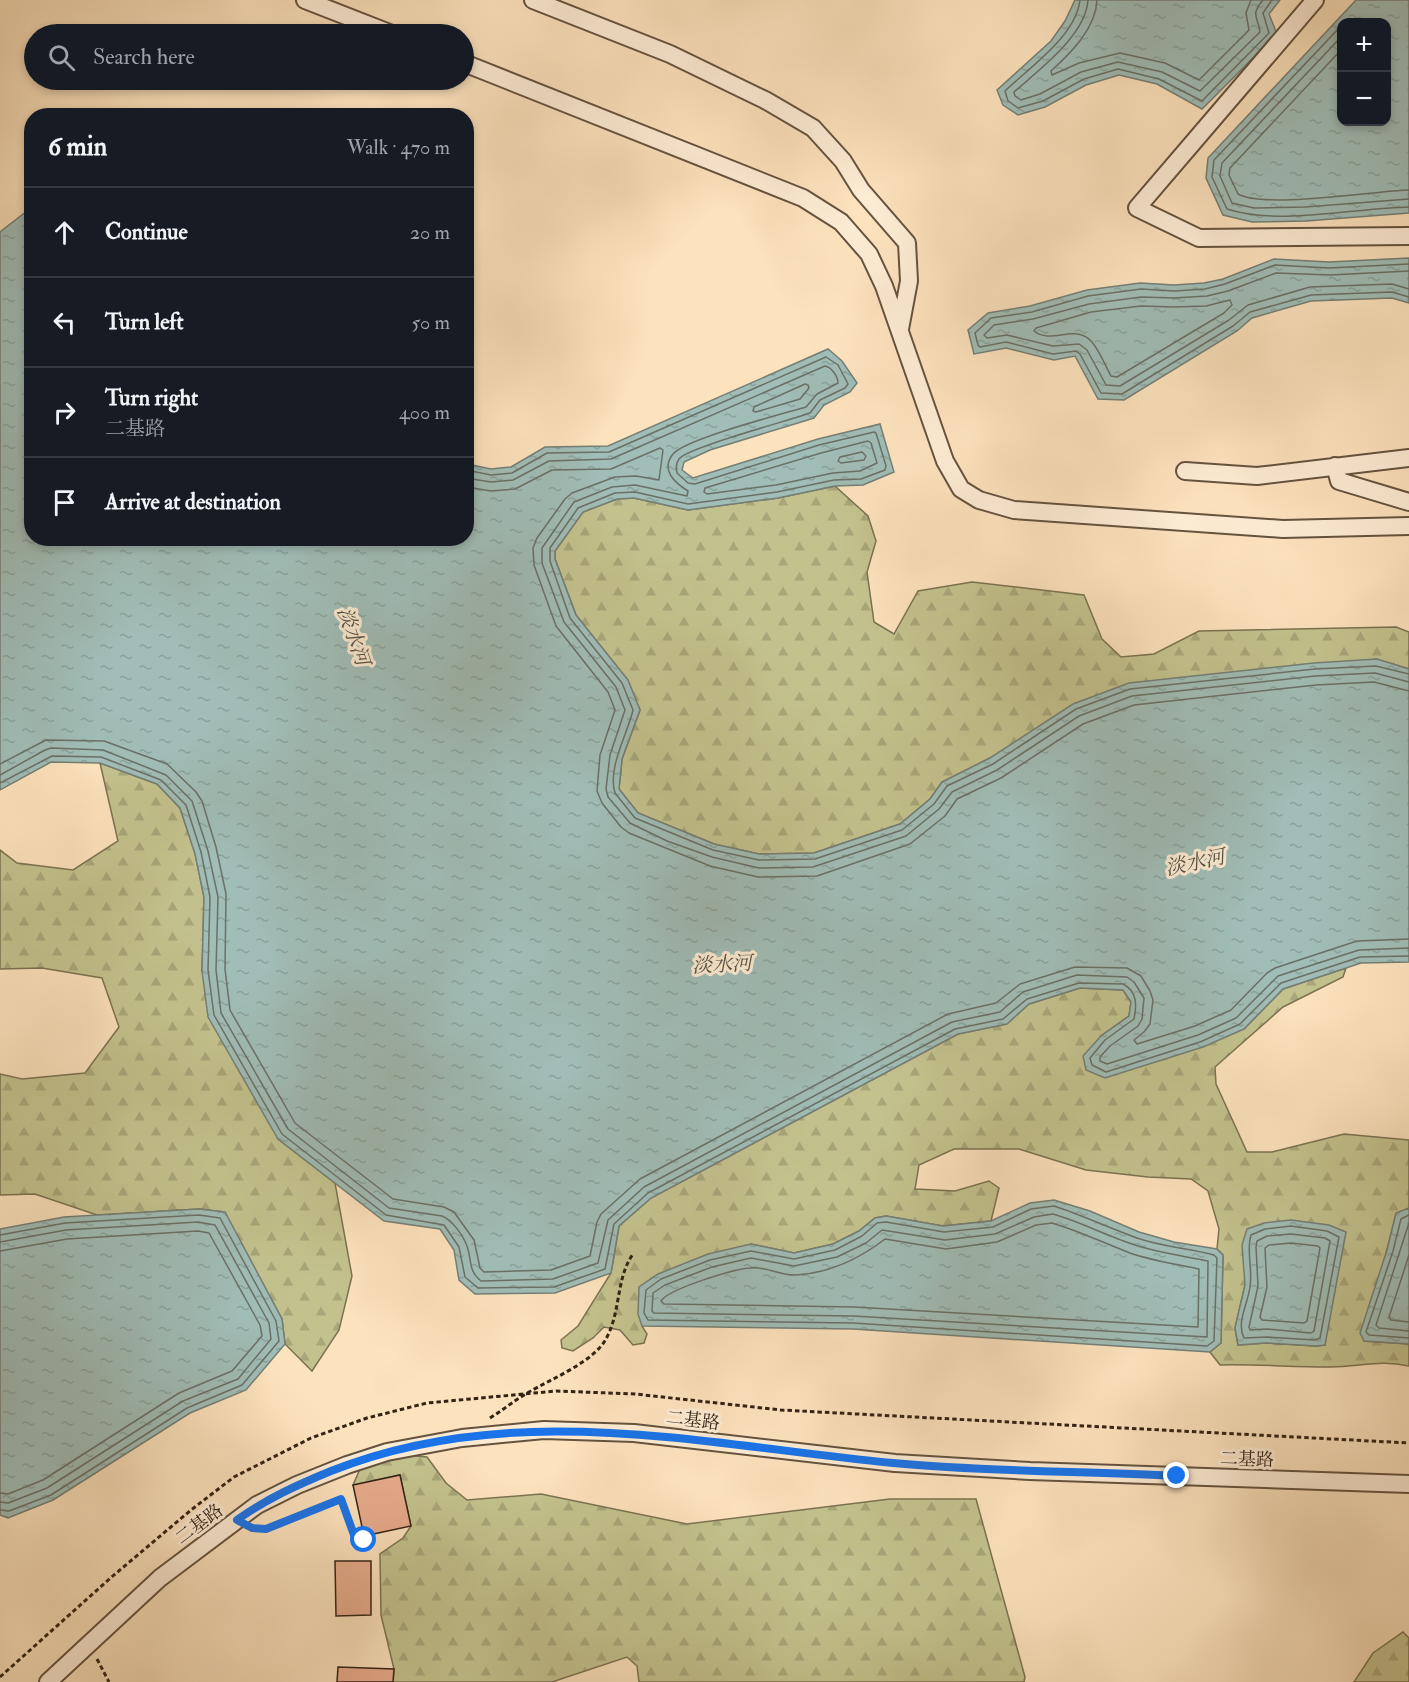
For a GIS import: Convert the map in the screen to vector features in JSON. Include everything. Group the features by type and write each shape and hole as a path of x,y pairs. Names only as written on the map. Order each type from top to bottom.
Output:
{"street":[{"path":"305,0 366,24"},
{"path":"533,0 670,54 765,100 813,128 843,161 861,190 907,243 909,281 899,330"},
{"path":"1315,0 1137,208 1198,238 1409,236"},
{"path":"474,67 803,198 841,222 869,254 884,286 945,461 961,489 980,500 1014,510 1283,529 1409,526"},
{"path":"1185,471 1257,476 1409,458"},
{"path":"1335,466 1339,481 1409,502"},
{"name":"二基路","path":"48,1682 160,1578 257,1505 297,1485 347,1465 387,1452 462,1438 544,1430 634,1433 916,1464 1030,1471 1409,1484"}],"path":[{"path":"489,1419 526,1394 591,1356 607,1339 614,1320 624,1267 633,1254"},
{"path":"237,1520 252,1528 266,1529 341,1499 354,1535 364,1540 375,1539"},
{"path":"88,1645 101,1664 109,1682"}],"green space":[{"path":"835,486 868,516 876,541 867,572 874,622 894,634 918,591 972,582 1084,595 1102,639 1121,657 1154,654 1199,631 1396,627 1409,632 1409,669 1376,659 990,758 942,782 930,799 900,824 814,853 759,854 714,844 638,813 619,789 622,759 640,710 627,680 576,615 555,559 555,551 583,512 617,499 634,498 688,510 778,498"},
{"path":"100,763 157,784 180,808 195,853 204,897 202,971 278,1139 335,1183 352,1276 339,1330 312,1371 285,1344 282,1319 224,1212 199,1209 97,1215 35,1194 0,1195 0,1074 22,1079 85,1073 119,1027 102,978 42,968 0,969 0,850 17,863 73,870 118,841"},
{"path":"1346,968 1343,977 1283,1007 1215,1067 1216,1084 1247,1152 1272,1152 1344,1134 1409,1140 1409,1208 1396,1214 1364,1341 1409,1344 1409,1366 1387,1363 1337,1367 1220,1365 1210,1352 1221,1343 1223,1255 1217,1249 1219,1229 1208,1191 1191,1179 1086,1170 1019,1149 954,1149 919,1165 915,1189 955,1191 989,1181 999,1188 991,1221 943,1226 886,1216 875,1218 859,1231 833,1244 794,1253 751,1244 642,1326 647,1334 644,1343 633,1345 620,1330 604,1327 593,1338 573,1351 562,1348 561,1340 578,1326 611,1273 619,1226 651,1198 958,1034 1006,1024 1029,1004 1080,988 1123,990 1131,1002 1129,1016 1101,1036 1244,1029 1283,989","holes":["1245,1285 1325,1345 1266,1343 1238,1345 1235,1328"]},
{"path":"405,1455 427,1457 446,1483 467,1500 541,1494 687,1524 890,1499 976,1499 1025,1677 1024,1682 639,1682 637,1666 627,1657 552,1682 393,1682 394,1669 381,1615 380,1554 403,1538 411,1526 400,1475 353,1485 360,1469"},
{"path":"1403,1632 1409,1638 1409,1682 1354,1682 1373,1653"}],"water":[{"path":"1075,0 1280,0 1269,14 1277,34 1202,109 1157,84 1119,75 1086,85 1045,107 1018,115 1003,105 997,90 1051,41 1065,21"},
{"path":"1356,0 1409,0 1409,213 1306,221 1252,222 1223,215 1206,178 1208,158 1337,20 1337,126 1391,126 1391,18 1339,18"},
{"name":"淡水河","path":"24,213 24,546 474,546 474,465 491,469 511,467 545,447 608,446 828,349 842,361 857,383 850,392 824,405 814,418 710,450 684,462 682,470 693,478 818,439 880,424 894,472 863,485 835,486 778,498 688,510 634,498 617,499 583,512 555,551 555,559 576,615 628,680 640,710 622,759 619,789 638,813 714,844 759,854 814,853 900,824 930,799 942,782 990,758 1073,704 1129,683 1314,663 1377,659 1409,669 1409,962 1361,963 1283,989 1244,1029 1203,1047 1105,1078 1086,1070 1083,1056 1101,1036 1129,1016 1131,1002 1123,990 1080,988 1029,1004 1007,1024 958,1034 651,1198 619,1226 611,1273 555,1293 475,1294 459,1280 454,1250 440,1229 384,1221 278,1139 208,1017 202,971 204,897 195,854 180,808 157,784 100,763 51,762 0,790 0,232"},
{"path":"1409,258 1409,303 1392,298 1311,301 1252,318 1237,331 1124,400 1098,399 1075,356 1054,360 1006,348 974,354 968,330 988,313 1030,306 1087,290 1140,283 1174,285 1204,283 1223,279 1274,259 1329,262"},
{"path":"1054,1200 1090,1211 1139,1232 1174,1242 1217,1249 1223,1255 1221,1343 1210,1352 853,1329 642,1326 638,1314 639,1287 658,1274 708,1254 751,1244 794,1253 833,1244 859,1231 875,1218 886,1216 943,1226 991,1221 1030,1203"},
{"path":"1409,1208 1409,1344 1364,1341 1360,1333 1387,1250 1396,1213"},
{"path":"199,1209 225,1212 282,1319 285,1344 246,1390 190,1413 53,1500 8,1518 0,1515 0,1229 64,1217"},
{"path":"1291,1220 1329,1225 1346,1232 1325,1345 1266,1343 1238,1345 1235,1328 1245,1285 1242,1245 1247,1229 1264,1223"}],"building":[{"path":"400,1475 411,1526 364,1536 353,1485"},
{"path":"335,1561 371,1561 371,1615 336,1616"},
{"path":"338,1667 394,1669 393,1682 337,1682"}],"route":[{"path":"364,1540 354,1535 341,1499 266,1529 252,1528 237,1520 257,1505 297,1485 387,1452 462,1438 544,1430 634,1433 895,1463 1177,1476"}]}
